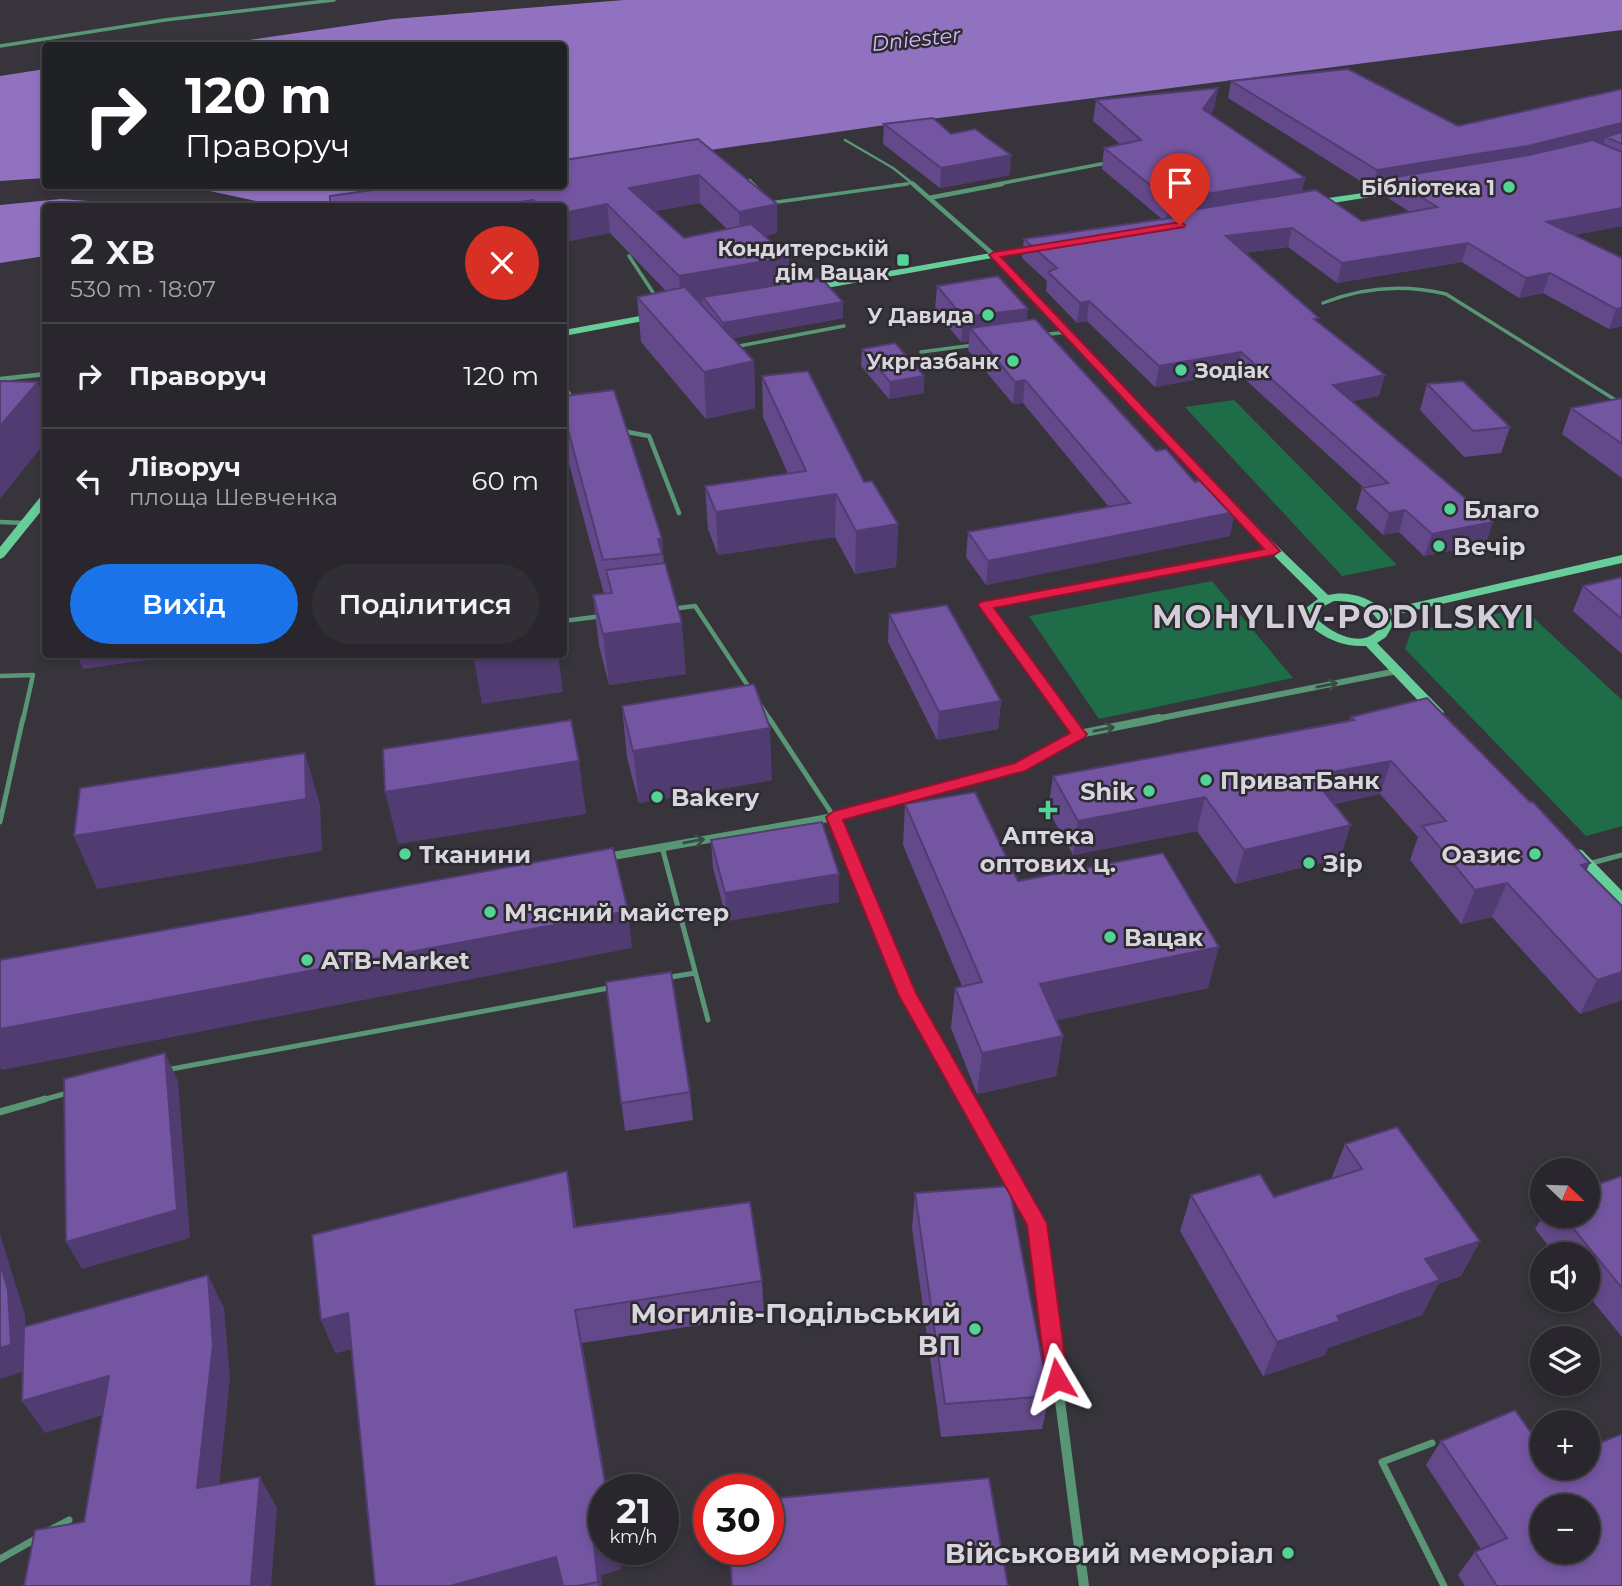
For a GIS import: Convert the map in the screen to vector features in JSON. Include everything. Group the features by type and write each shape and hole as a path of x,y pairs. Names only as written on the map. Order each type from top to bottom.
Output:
{"main road":[{"path":"1302,205 1411,188"},
{"path":"798,291 1058,244"},
{"path":"994,255 1274,551 1325,599"},
{"path":"567,332 668,314"},
{"path":"0,555 42,502"},
{"path":"1383,614 1622,559"},
{"path":"1347,597 1359,600 1383,614 1387,625 1385,632 1368,641 1343,640 1320,629 1311,616 1312,608 1325,599 1347,597"},
{"path":"1368,641 1450,725"},
{"path":"1567,844 1622,900"}],"street":[{"path":"0,46 165,20 334,0"},
{"path":"929,198 1106,163"},
{"path":"912,183 994,255"},
{"path":"0,379 42,374"},
{"path":"1079,734 985,605 1274,551"},
{"path":"593,859 834,817 1020,767 1079,734 1397,671"},
{"path":"1037,1223 1084,1586"}],"lane":[{"path":"845,140 893,167 912,183"},
{"path":"750,180 771,204 912,183"},
{"path":"629,256 660,303"},
{"path":"1323,303 1341,295 1373,290 1425,288 1446,295 1622,404"},
{"path":"726,349 844,326"},
{"path":"1040,336 1067,332"},
{"path":"921,352 987,343"},
{"path":"567,390 576,405"},
{"path":"613,429 649,436 678,513"},
{"path":"0,522 25,523"},
{"path":"668,609 695,606 834,817 908,994 1037,1223"},
{"path":"567,621 616,615"},
{"path":"0,676 33,675 0,822"},
{"path":"662,847 708,1020"},
{"path":"1587,864 1622,855"},
{"path":"658,980 695,973"},
{"path":"155,1072 621,986"},
{"path":"0,1112 78,1090"},
{"path":"1432,1443 1382,1462 1444,1586"},
{"path":"0,1559 69,1520"}],"green space":[{"path":"1234,400 1397,565 1342,576 1185,407"},
{"path":"1212,581 1293,678 1099,719 1029,616"},
{"path":"1523,608 1622,700 1622,826 1586,836 1405,649 1411,632"}],"water":[{"name":"Dniester","path":"624,0 1622,0 1622,30 892,124 567,171 567,42 235,42 393,19"},
{"path":"42,69 42,178 0,181 0,76"},
{"path":"201,189 450,189 354,203 265,203"},
{"path":"61,199 116,203 42,203 42,256 0,263 0,205"}],"building":[{"path":"1348,69 1458,126 1622,89 1622,123 1528,146 1377,170 1231,81"},
{"path":"1218,88 1203,109 1305,178 1169,200 1104,148 1141,140 1096,100"},
{"path":"933,118 951,134 975,129 1011,155 941,168 884,124"},
{"path":"1622,132 1622,144 1606,137"},
{"path":"698,139 777,204 739,212 699,175 629,188 684,238 751,224 789,257 679,276 607,204 567,212 567,203 536,203 533,200 514,203 324,203 330,202 330,196 379,189 567,189 567,160"},
{"path":"1593,140 1622,152 1622,208 1547,222 1622,258 1622,308 1616,309 1550,273 1526,278 1468,243 1342,263 1292,228 1226,236 1319,318 1314,319 1385,375 1333,385 1493,522 1432,534 1405,510 1389,513 1362,488 1388,483 1241,352 1159,366 1089,301 1080,303 1048,272 1057,268 1024,239 1184,216 1179,212 1316,190 1362,221 1437,207 1390,178 1529,155"},
{"path":"998,276 1028,309 963,317 937,286"},
{"path":"821,278 843,302 723,323 703,297"},
{"path":"685,287 754,361 704,372 637,297"},
{"path":"1035,319 1156,451 1166,449 1195,482 1202,480 1235,512 988,561 968,532 1130,503 1025,380 1015,382 970,328"},
{"path":"895,343 924,376 890,382 862,349"},
{"path":"808,371 864,482 872,481 898,524 856,531 836,494 716,512 705,486 806,471 762,376"},
{"path":"0,381 38,382 0,426"},
{"path":"1463,381 1510,427 1473,431 1427,384"},
{"path":"614,390 662,539 658,539 662,554 603,560 567,426 567,396"},
{"path":"1622,398 1622,444 1571,408"},
{"path":"665,563 682,623 603,634 593,595 612,593 606,570"},
{"path":"1622,577 1622,619 1583,586"},
{"path":"947,605 1001,701 939,712 889,614"},
{"path":"754,684 770,728 633,751 622,706"},
{"path":"1427,698 1530,802 1533,802 1590,863 1581,865 1622,906 1622,972 1597,980 1507,883 1475,890 1422,826 1446,821 1391,761 1311,776 1351,825 1244,850 1205,797 1078,821 1053,776 1354,720 1351,717"},
{"path":"571,720 579,761 385,792 383,749"},
{"path":"305,753 306,799 74,836 80,788"},
{"path":"975,792 1018,881 1163,853 1219,947 1040,984 1063,1036 982,1053 955,988 982,982 905,804"},
{"path":"822,822 839,874 725,893 711,840"},
{"path":"613,848 628,911 0,1029 0,960"},
{"path":"671,972 690,1092 621,1103 606,982"},
{"path":"165,1053 177,1210 66,1242 64,1079"},
{"path":"1397,1127 1480,1241 1425,1259 1440,1280 1337,1316 1340,1321 1277,1342 1191,1195 1260,1174 1274,1197 1362,1169 1345,1144"},
{"path":"567,1171 574,1227 750,1202 762,1281 575,1310 603,1474 588,1474 588,1565 596,1565 598,1582 563,1586 556,1557 450,1586 375,1586 348,1313 321,1320 312,1235"},
{"path":"1622,1176 1622,1288 1600,1261 1600,1242 1584,1242 1573,1228 1600,1228 1600,1184"},
{"name":"Могилів-Подільський ВП","path":"1009,1186 1049,1396 945,1404 915,1193"},
{"path":"0,1263 8,1290 11,1345 0,1348"},
{"path":"208,1275 213,1345 197,1488 260,1477 251,1586 24,1586 35,1530 84,1522 109,1376 22,1401 24,1327"},
{"path":"1515,1410 1530,1431 1530,1480 1600,1480 1600,1443 1622,1434 1622,1586 1497,1586 1475,1552 1507,1538 1441,1441"},
{"path":"989,1478 1008,1586 732,1586 731,1565 784,1565 784,1497"}],"place":[{"name":"Бібліотека 1","path":"1509,187"},
{"name":"Кондитерській дім Вацак","path":"903,260"},
{"name":"У Давида","path":"988,315"},
{"name":"Укргазбанк","path":"1013,361"},
{"name":"Зодіак","path":"1181,370"},
{"name":"Благо","path":"1450,509"},
{"name":"Вечір","path":"1439,546"},
{"name":"ПриватБанк","path":"1206,780"},
{"name":"Shik","path":"1149,791"},
{"name":"Bakery","path":"657,797"},
{"name":"Аптека оптових ц.","path":"1048,810"},
{"name":"Тканини","path":"405,854"},
{"name":"Оазис","path":"1535,854"},
{"name":"Зір","path":"1309,863"},
{"name":"М'ясний майстер","path":"490,912"},
{"name":"Вацак","path":"1110,937"},
{"name":"ATB-Market","path":"307,960"},
{"name":"Могилів-Подільський ВП","path":"975,1329"},
{"name":"Військовий меморіал","path":"1288,1553"}],"district":[{"name":"MOHYLIV-PODILSKYI","path":"1344,616"}],"route":[{"path":"1057,1379 1037,1223 908,994 834,817 1020,767 1079,734 985,605 1274,551 994,255 1180,225"}]}
